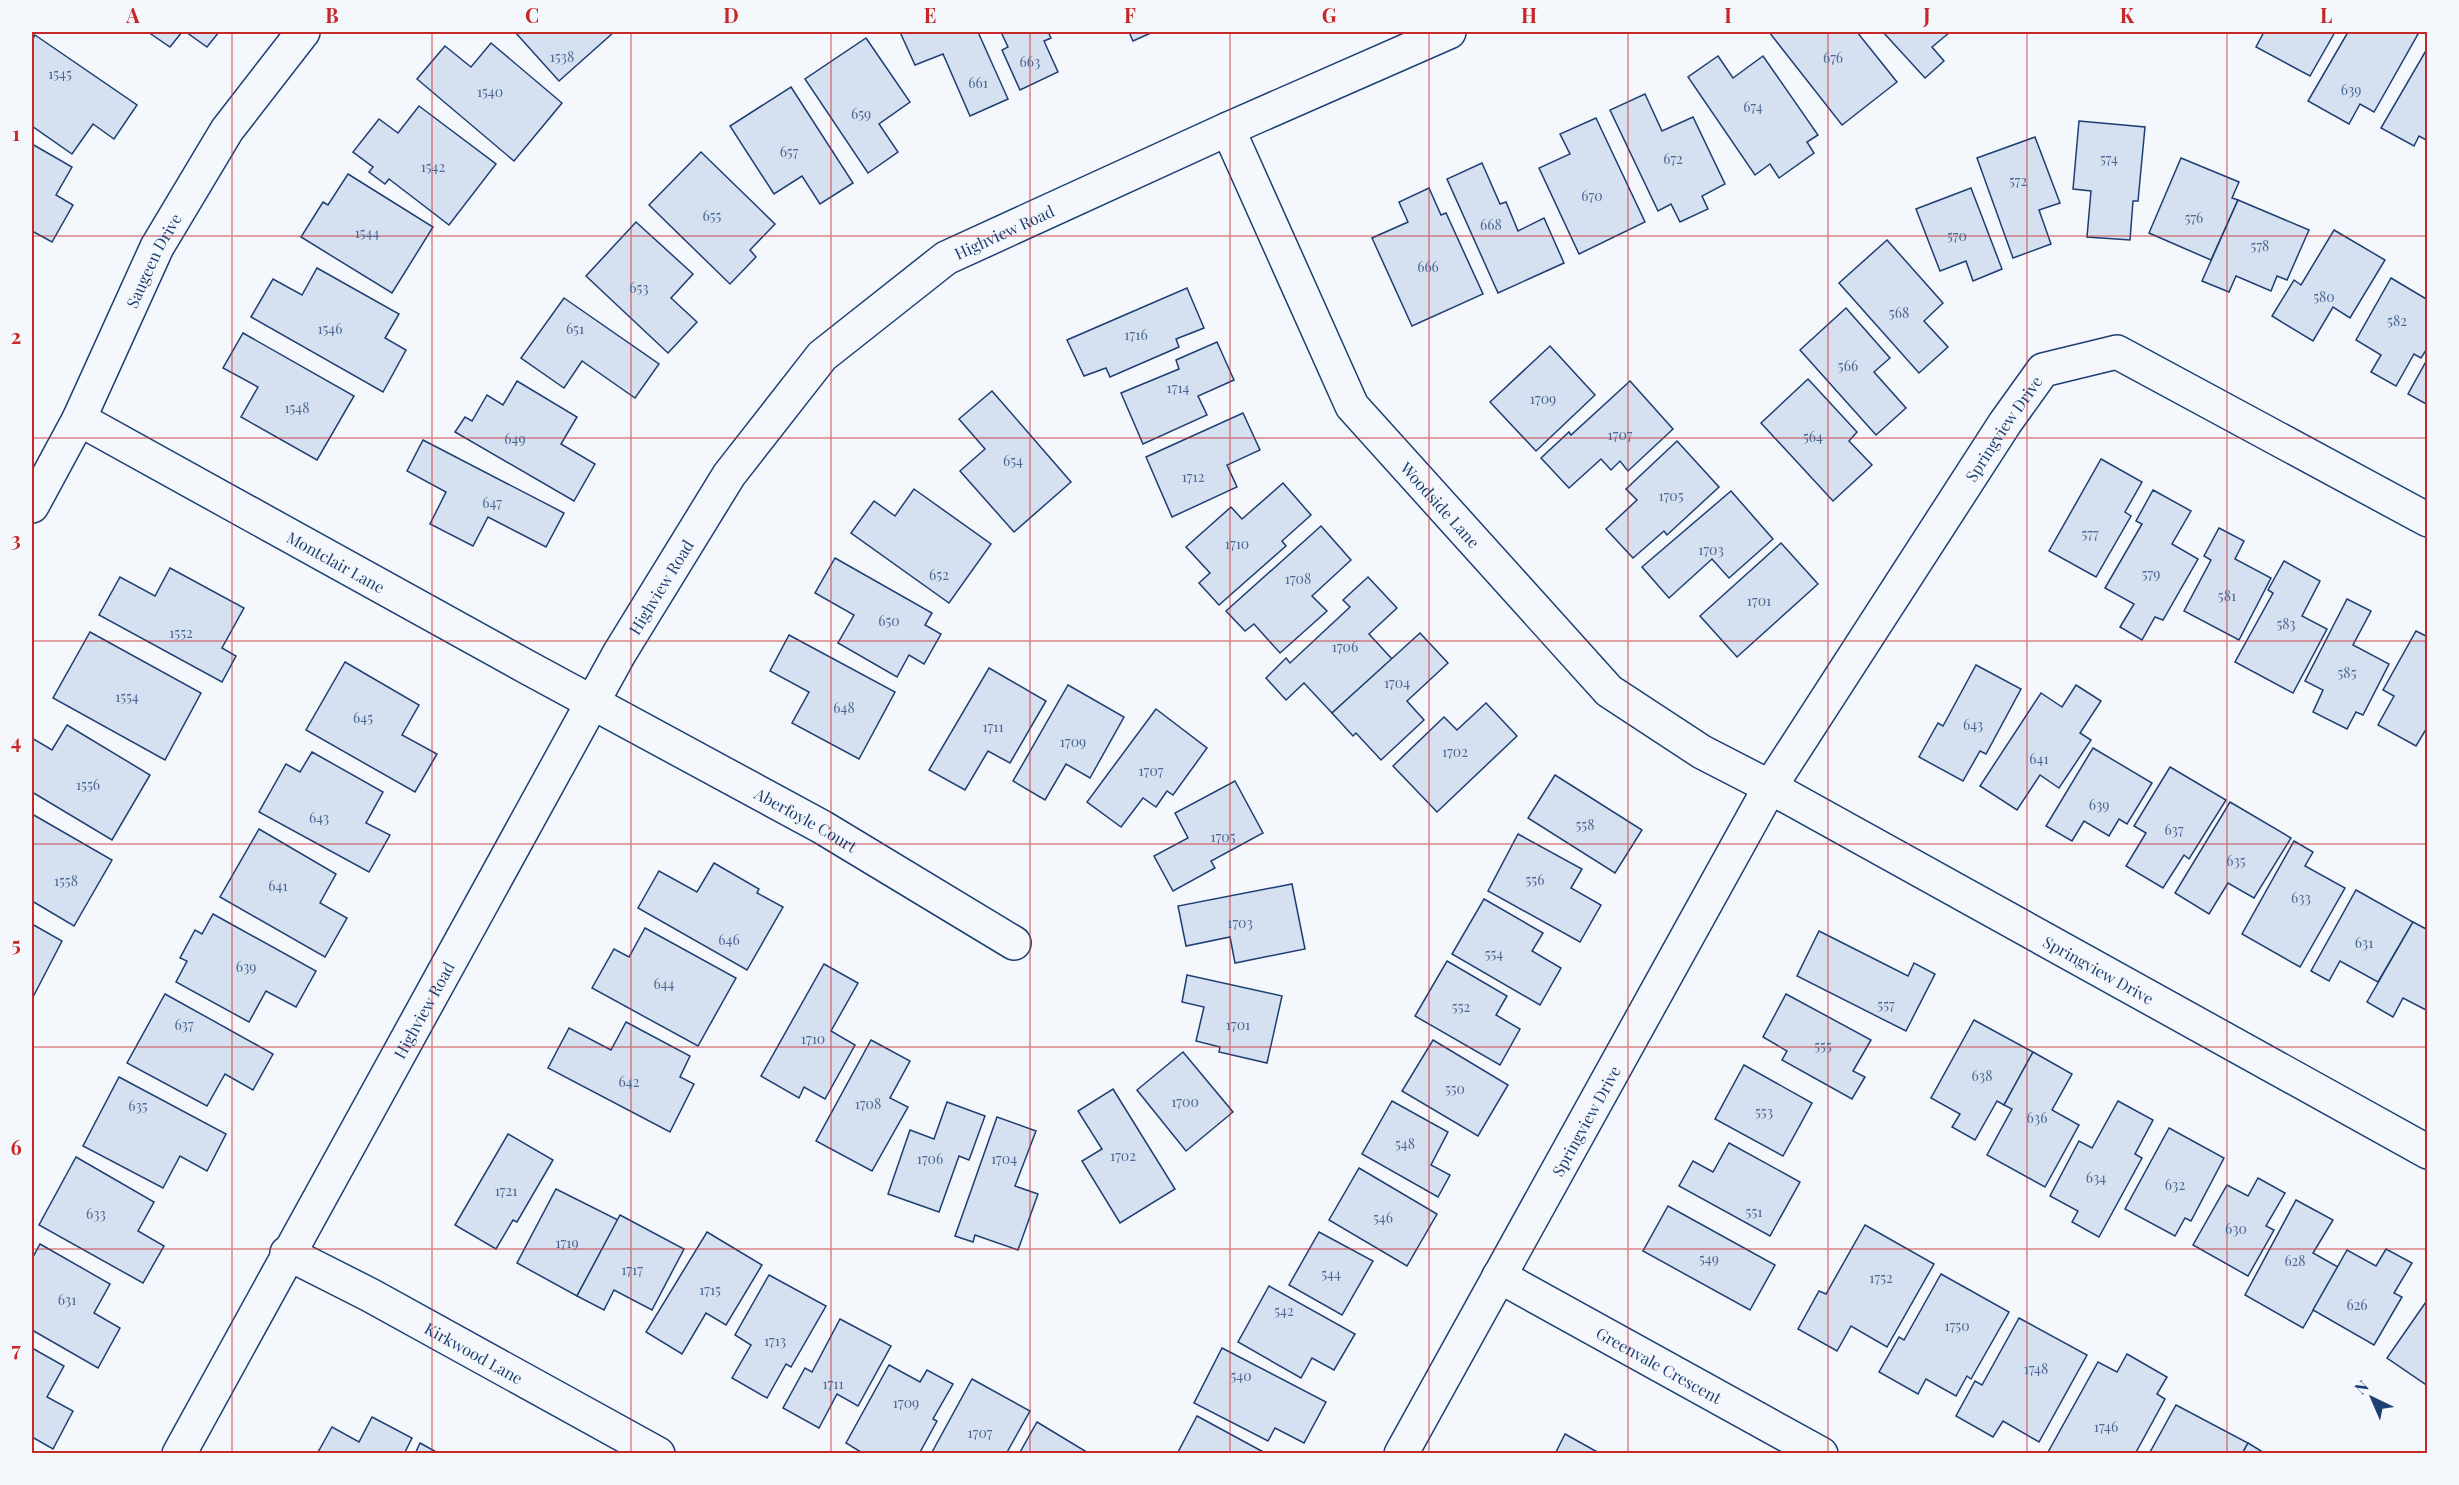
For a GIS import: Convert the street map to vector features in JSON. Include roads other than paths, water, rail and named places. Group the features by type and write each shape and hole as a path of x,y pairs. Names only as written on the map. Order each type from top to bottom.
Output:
{"street":[{"name":"Saugeen Drive","path":"32,506 79,419 157,247 228,130 303,32"},
{"name":"Highview Road","path":"179,1454 619,654 729,475 822,356 946,258 1228,129 1449,32"},
{"name":"Woodside Lane","path":"1228,129 1352,406 1609,691 1702,752 1770,787"},
{"name":"Springview Drive","path":"1401,1454 1770,787 2005,423 2043,370 2117,352 2427,520"},
{"name":"Montclair Lane","path":"79,419 594,702"},
{"name":"Aberfoyle Court","path":"594,702 822,827 1014,943"},
{"name":"Springview Drive","path":"1770,787 2427,1152"},
{"name":"Kirkwood Lane","path":"287,1254 370,1295 658,1454"},
{"name":"Greenvale Crescent","path":"1499,1276 1821,1454"}]}
